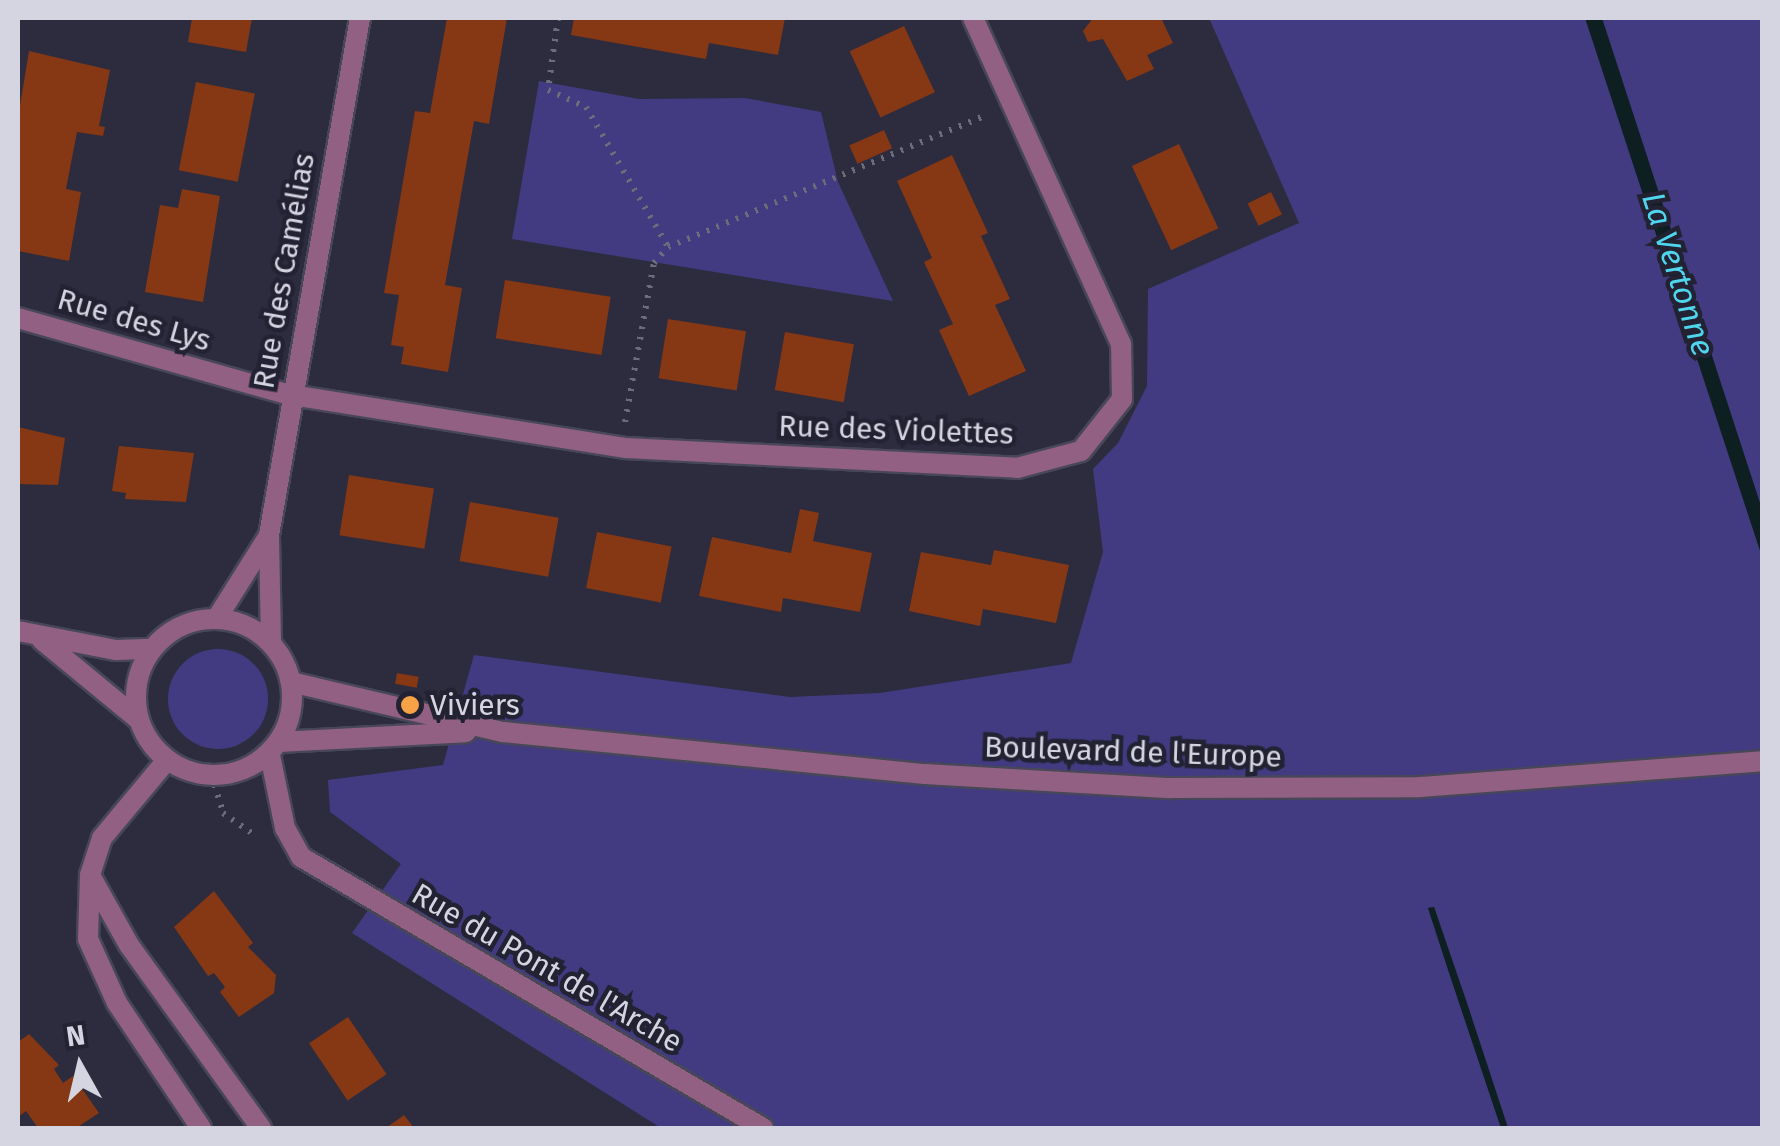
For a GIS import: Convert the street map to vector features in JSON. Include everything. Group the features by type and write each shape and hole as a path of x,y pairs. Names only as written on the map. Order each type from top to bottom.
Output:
{"street":[{"name":"Rue des Camélias","path":"270,642 269,535 360,18"},
{"name":"Rue des Violettes","path":"291,396 626,448 1017,468 1081,451 1122,398 1121,344 973,18"},
{"name":"Rue des Lys","path":"18,318 291,396"},
{"name":"Rue des Camélias","path":"218,618 269,535"},
{"path":"138,719 136,682 152,649 181,626 218,618 246,625 270,642 291,682 292,702 274,749 286,828 301,858"},
{"path":"18,631 41,638 152,649"},
{"path":"41,638 138,719 167,760 211,776 237,772 274,749"},
{"name":"Boulevard de l'Europe","path":"291,682 503,732 925,774 1171,788 1420,787 1762,760"},
{"name":"Boulevard de l'Europe","path":"274,749 503,732"},
{"path":"167,760 102,838 90,875 88,939 117,1002 201,1128"},
{"name":"Rue du Pont de l'Arche","path":"301,858 763,1128"},
{"path":"90,875 128,945 261,1128"}],"path":[{"path":"558,18 548,90 586,108 668,247"},
{"path":"626,448 624,418 654,263 668,247 838,182 1011,104"},
{"path":"211,776 223,813 301,858"}],"shaded area":[{"path":"1209,18 1762,18 1762,1128 1508,1128 1434,907 1428,908 1501,1128 661,1128 352,933 401,864 330,812 328,780 443,765 474,655 790,697 880,693 1071,663 1103,552 1093,469 1118,443 1147,386 1148,289 1299,223"},
{"path":"539,81 639,99 745,98 821,112 838,182 893,301 512,239"},
{"path":"218,649 237,653 254,663 264,680 268,699 264,718 254,735 237,745 218,749 199,745 182,735 172,718 168,699 172,680 182,663 199,653"}],"water":[{"name":"La Vertonne","path":"1585,18 1602,18 1762,509 1762,557"},
{"path":"1434,907 1508,1128 1501,1128 1451,979 1428,908"}],"building":[{"path":"192,18 252,18 246,52 188,42"},
{"path":"447,18 507,18 489,124 474,121 445,285 462,288 448,372 401,364 404,347 391,345 399,295 384,293 415,111 430,113"},
{"path":"574,18 785,18 778,55 709,43 706,59 571,35"},
{"path":"1093,18 1161,18 1173,43 1147,55 1154,69 1127,81 1103,39 1088,42 1083,31"},
{"path":"904,26 935,92 880,118 850,51"},
{"path":"29,51 110,70 99,126 105,127 103,136 77,132 66,189 81,192 69,261 18,251 18,117"},
{"path":"196,82 255,93 238,182 179,170"},
{"path":"884,130 892,148 857,164 849,145"},
{"path":"1179,144 1218,228 1171,250 1132,166"},
{"path":"952,155 988,233 981,236 1010,299 995,305 1026,371 969,396 939,330 953,324 924,262 932,258 897,181"},
{"path":"182,189 220,196 203,302 145,292 160,205 178,208"},
{"path":"1271,192 1282,214 1259,226 1248,203"},
{"path":"505,280 611,297 601,355 496,338"},
{"path":"668,319 746,331 737,391 659,378"},
{"path":"785,332 854,344 844,402 775,390"},
{"path":"18,427 65,438 58,485 19,484"},
{"path":"119,446 194,453 186,502 125,499 126,493 112,491"},
{"path":"349,475 434,488 424,549 339,535"},
{"path":"470,502 559,518 548,577 460,561"},
{"path":"800,509 819,513 813,541 872,553 860,612 783,598 781,612 699,596 712,537 791,553"},
{"path":"597,532 672,547 661,602 586,588"},
{"path":"994,550 1069,565 1056,623 983,609 980,626 909,611 921,552 991,565"},
{"path":"397,673 419,677 417,688 395,684"},
{"path":"214,891 253,943 248,947 276,975 274,993 239,1017 220,992 225,987 214,973 208,976 174,927"},
{"path":"348,1017 387,1074 348,1100 309,1043"},
{"path":"29,1034 59,1065 54,1069 63,1083 73,1076 99,1113 76,1128 38,1128 26,1111 18,1117 18,1042"},
{"path":"404,1115 414,1128 386,1128"}],"place":[{"name":"Viviers","path":"410,705"}]}
